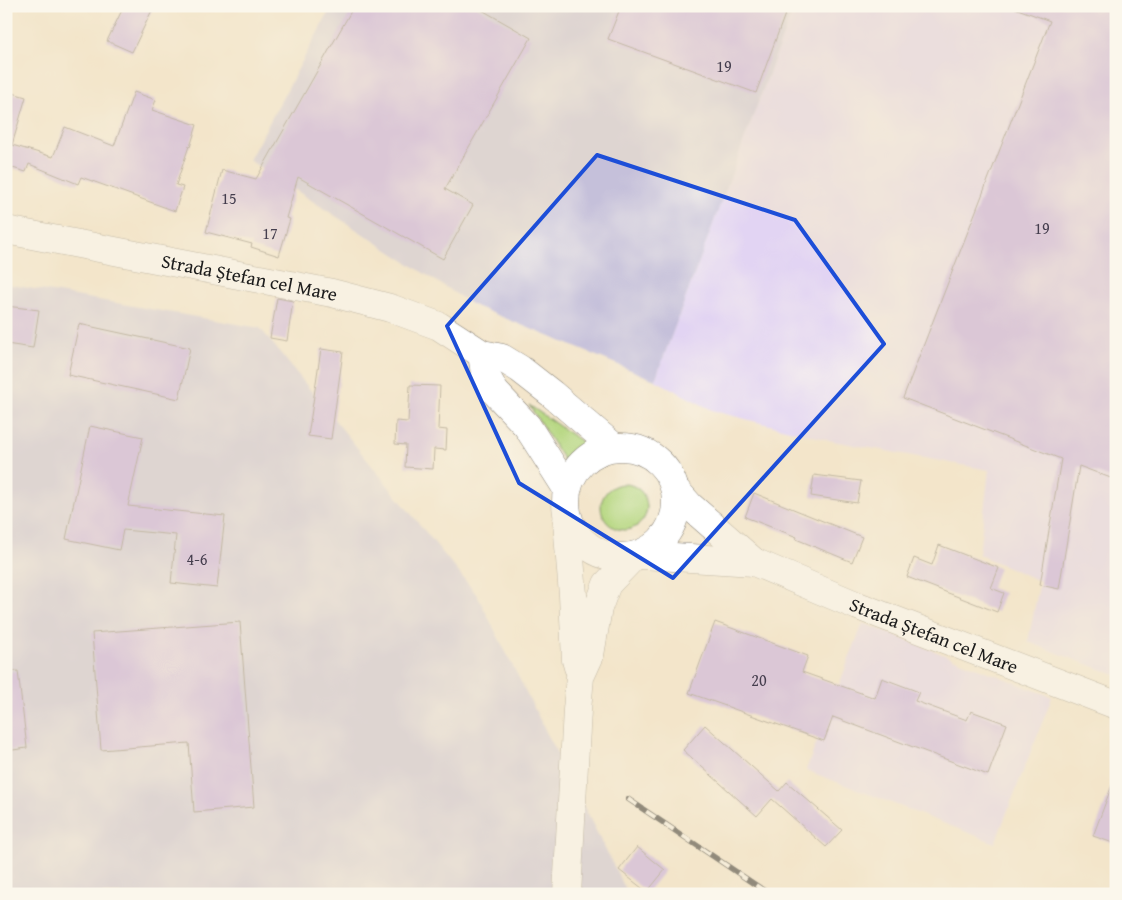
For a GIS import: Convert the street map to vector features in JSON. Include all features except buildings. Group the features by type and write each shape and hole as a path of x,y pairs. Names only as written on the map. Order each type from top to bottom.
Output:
{"main road":[{"name":"Strada Ștefan cel Mare","path":"6,230 323,292 390,308 439,326 482,354 502,358 520,369 614,447"},
{"name":"Strada Ștefan cel Mare","path":"482,354 485,374 495,392 527,426 566,497 569,523 581,541 596,552 622,558 638,555 652,549 666,536 674,521 677,502 675,489 667,471 661,464 645,452 634,448 614,447 604,449 587,458 575,472 566,497"},
{"name":"Strada Ștefan cel Mare","path":"675,489 690,506 754,562 858,606 1116,705"},
{"path":"566,497 576,660 580,678"},
{"name":"Strada Ștefan cel Mare","path":"638,555 754,562"},
{"path":"567,894 576,719 580,678 590,655 598,608 607,584 638,555"}],"highlighted area":[{"path":"597,155 795,220 884,344 673,578 519,483 447,326"}],"shaded area":[{"path":"332,6 794,6 655,380 473,305 249,160"},
{"path":"794,6 1116,6 1116,675 1028,642 1040,581 979,555 989,470 833,441 714,411 655,380"},
{"path":"6,284 260,328 477,595 628,894 6,894"},
{"path":"863,623 1052,697 995,843 806,770"}],"green space":[{"path":"529,405 592,449 574,455 567,465"},
{"path":"624,484 637,488 643,494 647,507 643,520 637,526 624,530 611,526 605,520 601,507 605,494 611,488"}],"railway":[{"path":"628,799 769,894"}]}
